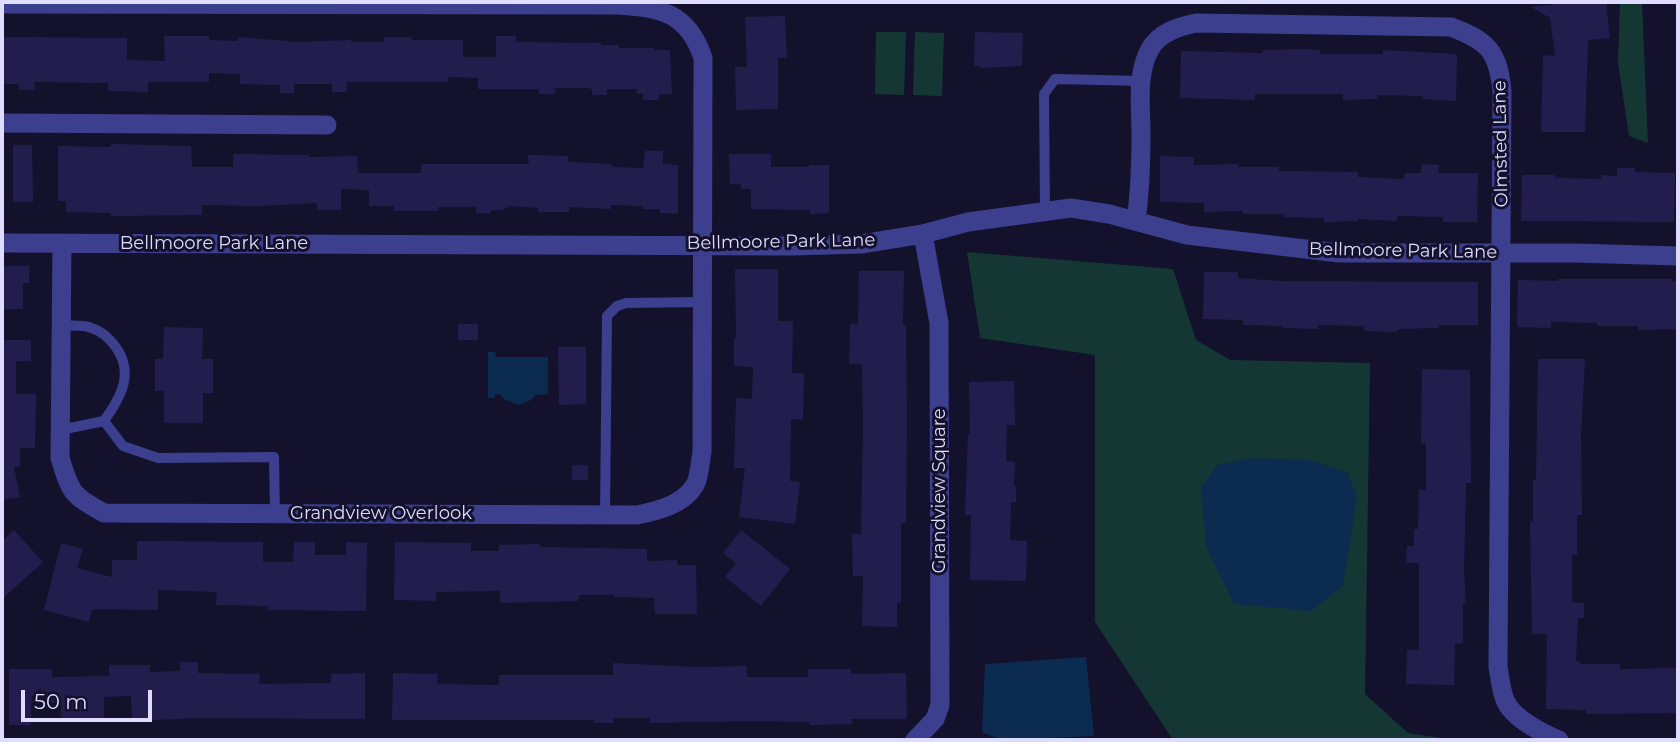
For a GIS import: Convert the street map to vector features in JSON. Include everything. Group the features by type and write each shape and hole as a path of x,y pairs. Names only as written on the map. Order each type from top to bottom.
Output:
{"street":[{"path":"2,4 617,5 661,9 686,29 703,58 703,244"},
{"name":"Olmsted Lane","path":"1136,221 1140,188 1142,73 1150,48 1162,35 1176,28 1196,23 1451,27 1473,35 1488,48 1499,65 1502,253 1498,667 1506,703 1522,720 1541,733 1559,740"},
{"path":"2,123 327,125"},
{"name":"Bellmoore Park Lane","path":"2,243 862,244 923,234 968,222 1071,208 1109,214 1187,235 1339,253 1678,256"},
{"name":"Grandview Square","path":"915,740 935,719 940,705 939,323 923,234"},
{"name":"Grandview Overlook","path":"62,243 60,458 70,490 104,513 605,515 637,515 657,511 680,500 695,484 702,452 703,244"}],"lane":[{"path":"1045,210 1044,94 1055,79 1142,81"},
{"path":"605,515 607,316 617,306 626,303 703,302"},
{"path":"60,430 104,421 119,400 126,380 125,366 119,352 106,334 88,327 61,325"},
{"path":"104,421 123,446 158,458 274,457 275,514"}],"green space":[{"path":"1620,2 1642,2 1648,143 1629,136 1618,63"},
{"path":"876,32 906,32 904,95 875,94"},
{"path":"915,32 944,33 942,96 913,95"},
{"path":"967,252 1173,269 1196,340 1230,360 1370,363 1365,694 1408,733 1456,740 1173,740 1095,622 1095,355 980,338"}],"water":[{"path":"488,352 495,352 496,357 548,357 548,394 536,395 519,405 504,399 500,394 495,394 495,398 488,398"},
{"path":"1252,458 1310,460 1347,472 1357,496 1343,586 1311,611 1234,604 1206,546 1201,488 1217,465"},
{"path":"1086,657 1094,736 1001,740 982,732 985,664"}],"building":[{"path":"1572,2 1606,2 1610,38 1588,40 1585,132 1541,132 1543,55 1555,56 1550,18 1531,7"},
{"path":"785,16 787,58 778,58 778,109 736,110 735,67 747,67 745,17"},
{"path":"975,32 1023,33 1022,66 974,66"},
{"path":"164,36 209,36 209,40 237,41 238,37 298,42 384,42 384,37 463,40 463,57 496,57 496,36 516,36 516,42 601,43 619,45 619,48 654,48 670,50 672,94 659,94 659,100 643,100 643,93 637,94 637,89 607,89 607,95 592,95 592,89 555,88 555,94 539,94 539,89 478,89 478,78 448,77 448,82 347,82 347,92 332,92 332,84 294,84 294,93 280,93 280,85 240,84 240,74 209,73 209,82 148,82 148,92 108,91 108,83 34,82 35,90 19,90 19,84 2,84 2,37 127,38 127,60 165,61"},
{"path":"1263,50 1320,50 1320,54 1383,54 1383,50 1457,54 1456,101 1423,99 1423,96 1377,95 1377,99 1343,100 1343,94 1255,94 1255,100 1180,98 1181,51 1263,53"},
{"path":"111,144 191,146 192,167 233,167 233,154 357,156 358,173 421,173 421,164 529,164 528,155 568,156 568,162 643,168 645,151 663,151 663,164 678,165 678,214 660,213 660,209 643,209 643,206 611,205 611,209 569,207 569,212 538,212 538,208 508,206 491,210 491,213 476,213 476,207 438,207 439,211 394,211 394,206 369,206 369,190 341,189 341,210 317,210 317,203 202,205 202,215 111,216 111,213 66,212 66,201 58,201 58,146 111,147"},
{"path":"13,145 32,145 33,202 13,202"},
{"path":"729,154 771,154 771,167 829,165 829,213 751,209 751,189 741,189 741,184 730,184"},
{"path":"1160,156 1194,157 1194,165 1238,164 1238,167 1279,167 1279,171 1358,172 1358,177 1404,179 1405,173 1421,173 1422,164 1439,165 1438,173 1478,173 1477,222 1443,222 1443,217 1397,216 1397,221 1358,219 1324,222 1324,218 1284,217 1284,214 1204,212 1204,203 1160,202"},
{"path":"1617,168 1635,168 1635,172 1675,173 1674,222 1521,221 1522,175 1601,179 1601,175 1617,176"},
{"path":"2,266 29,266 29,283 23,283 23,309 2,309"},
{"path":"735,269 778,269 778,321 793,321 792,373 804,373 803,420 791,419 790,481 800,482 795,524 739,517 745,468 734,468 736,398 752,399 753,367 734,366"},
{"path":"859,271 904,271 906,523 901,523 901,603 897,603 897,627 862,626 863,576 853,576 852,534 861,534 862,364 849,364 850,324 858,324"},
{"path":"1204,272 1238,272 1238,278 1279,281 1478,282 1478,325 1439,325 1439,328 1398,329 1397,332 1364,331 1364,326 1318,325 1318,329 1283,328 1243,325 1243,320 1203,319"},
{"path":"1518,280 1678,281 1678,329 1638,330 1638,326 1551,322 1551,328 1517,327"},
{"path":"458,324 478,324 478,340 458,340"},
{"path":"164,327 203,328 202,359 213,359 213,393 203,393 203,423 164,423 164,391 155,391 155,359 163,359"},
{"path":"2,340 31,340 31,361 16,361 16,394 36,394 35,448 20,448 20,467 14,467 20,497 2,500"},
{"path":"558,347 586,347 586,404 559,405"},
{"path":"1538,359 1585,359 1581,435 1582,515 1577,515 1577,555 1572,555 1572,602 1584,603 1584,618 1578,618 1576,661 1580,661 1580,664 1620,664 1620,669 1678,668 1678,713 1586,714 1586,710 1546,709 1547,634 1532,634 1530,521 1533,521 1533,480 1536,480"},
{"path":"1422,369 1470,370 1471,483 1466,483 1466,604 1463,604 1463,643 1455,644 1454,685 1406,684 1407,650 1419,650 1419,563 1406,563 1407,546 1414,546 1414,529 1418,529 1419,490 1426,490 1426,443 1421,444"},
{"path":"1014,381 1015,425 1007,425 1006,461 1015,462 1016,502 1011,502 1010,540 1027,541 1026,581 970,580 971,515 965,515 970,434 969,382"},
{"path":"572,465 588,465 588,480 572,480"},
{"path":"14,530 43,562 2,599 2,541"},
{"path":"741,530 790,569 761,606 725,577 736,563 723,553"},
{"path":"137,541 263,542 263,562 293,562 294,542 315,542 315,555 346,555 346,542 367,543 366,611 268,610 268,606 216,605 217,592 158,590 158,610 92,609 89,622 44,610 61,543 83,549 77,568 112,577 112,560 137,560"},
{"path":"395,542 471,543 471,551 499,551 499,545 540,544 540,547 647,549 647,561 677,560 678,565 696,565 697,614 655,614 654,598 614,595 579,595 578,601 500,603 500,591 436,592 436,601 394,600"},
{"path":"180,662 198,662 198,673 260,674 259,684 331,683 331,674 365,673 365,719 199,718 132,721 131,696 104,697 104,721 61,722 61,703 31,703 31,725 9,725 9,669 52,669 52,677 109,676 109,665 150,665 150,672 180,671"},
{"path":"613,663 695,667 747,666 747,677 808,677 808,669 851,669 851,674 906,673 907,719 851,719 852,724 809,725 809,722 754,721 650,723 650,718 613,718 613,723 594,723 594,720 392,720 393,673 437,674 437,684 499,685 499,675 613,675"}]}
